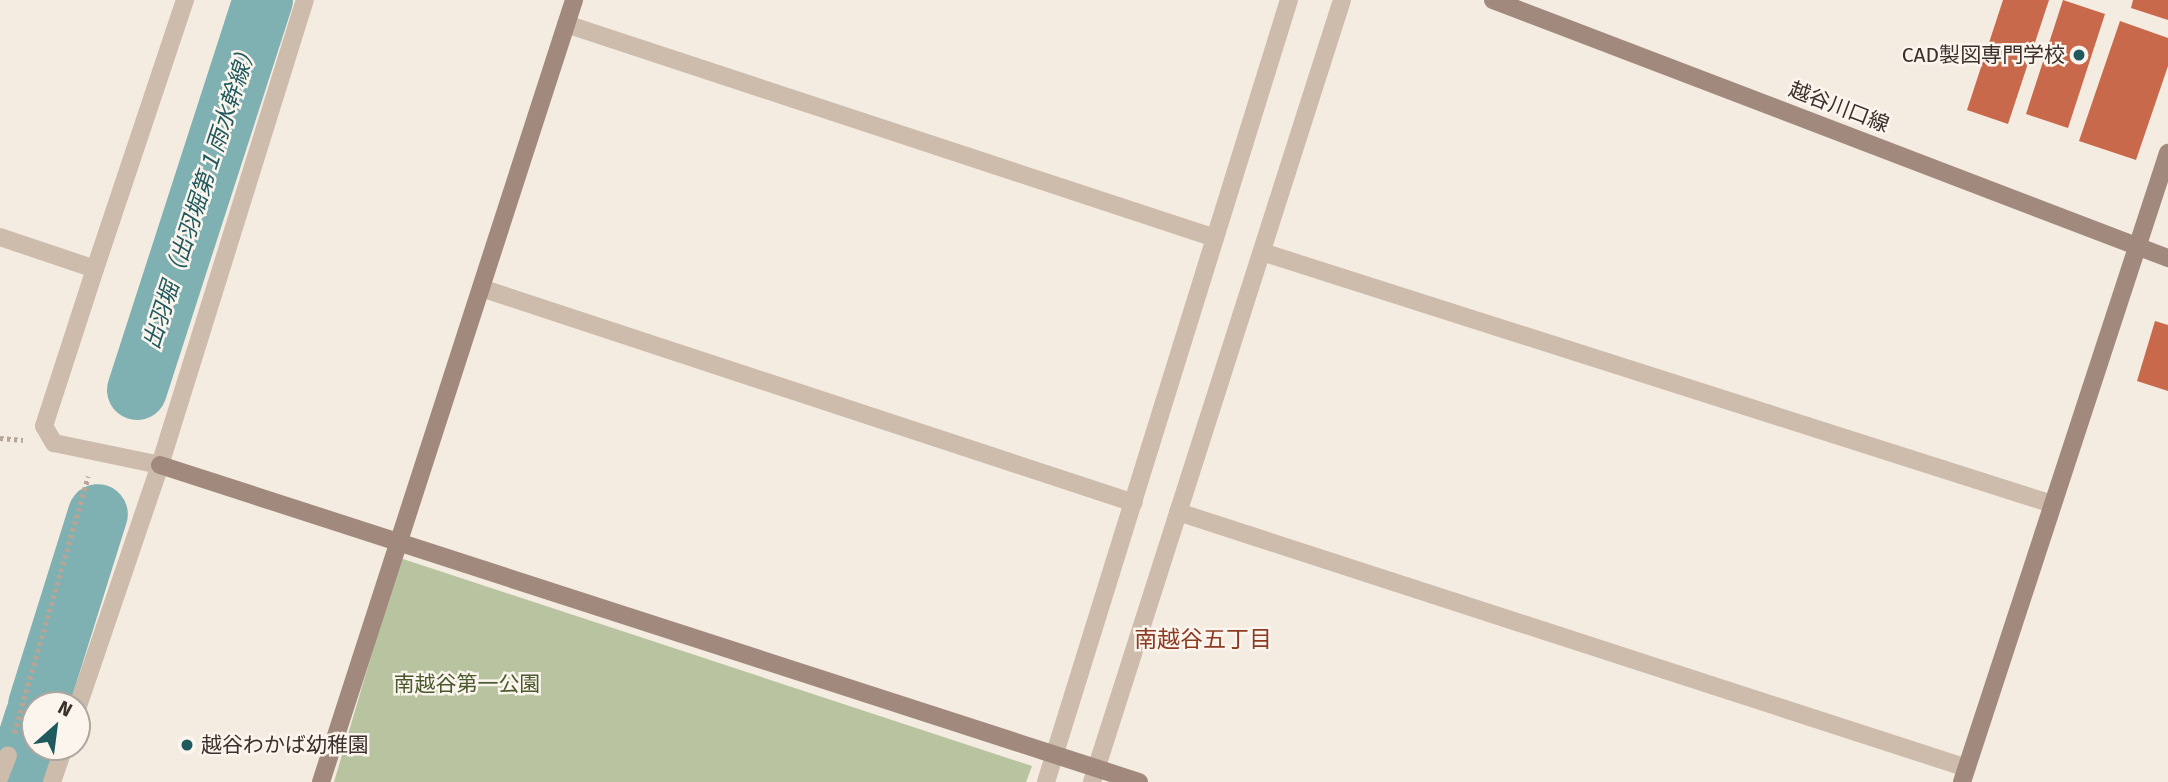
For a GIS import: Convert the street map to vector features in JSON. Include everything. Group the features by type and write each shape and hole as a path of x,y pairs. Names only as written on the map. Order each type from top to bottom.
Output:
{"street":[{"path":"185,0 44,426 54,443 160,465 1055,755 1094,775 1139,782"},
{"path":"83,691 160,465 306,0"},
{"path":"321,782 574,0"},
{"path":"1046,782 1135,503 1289,0"},
{"path":"1094,775 1342,0"},
{"name":"越谷川口線","path":"1493,0 2168,257"},
{"path":"566,24 1215,238"},
{"path":"1178,512 1964,775 2168,153"},
{"path":"0,237 95,269"},
{"path":"1262,252 2052,504"},
{"path":"481,288 1135,503"},
{"path":"0,776 8,755"},
{"path":"52,782 59,761"}],"path":[{"path":"8,755 95,452"}],"green space":[{"name":"南越谷第一公園","path":"400,558 1032,766 1026,782 334,782"}],"building":[{"path":"2003,0 2049,0 2008,124 1967,110"},
{"path":"2063,0 2105,14 2068,128 2026,114"},
{"path":"2133,0 2168,0 2168,20 2131,8"},
{"path":"2120,21 2168,38 2168,66 2136,160 2079,141"},
{"path":"2155,321 2168,325 2168,391 2137,381"}],"waterway":[{"name":"出羽堀（出羽堀第１雨水幹線）","path":"137,390 263,0"},
{"name":"出羽堀（出羽堀第１雨水幹線）","path":"42,691 98,514"},
{"name":"出羽堀（出羽堀第１雨水幹線）","path":"14,782 21,760"}],"place":[{"name":"CAD製図専門学校","path":"2079,55"},
{"name":"越谷わかば幼稚園","path":"187,745"}],"district":[{"name":"南越谷五丁目","path":"1203,639"}]}
